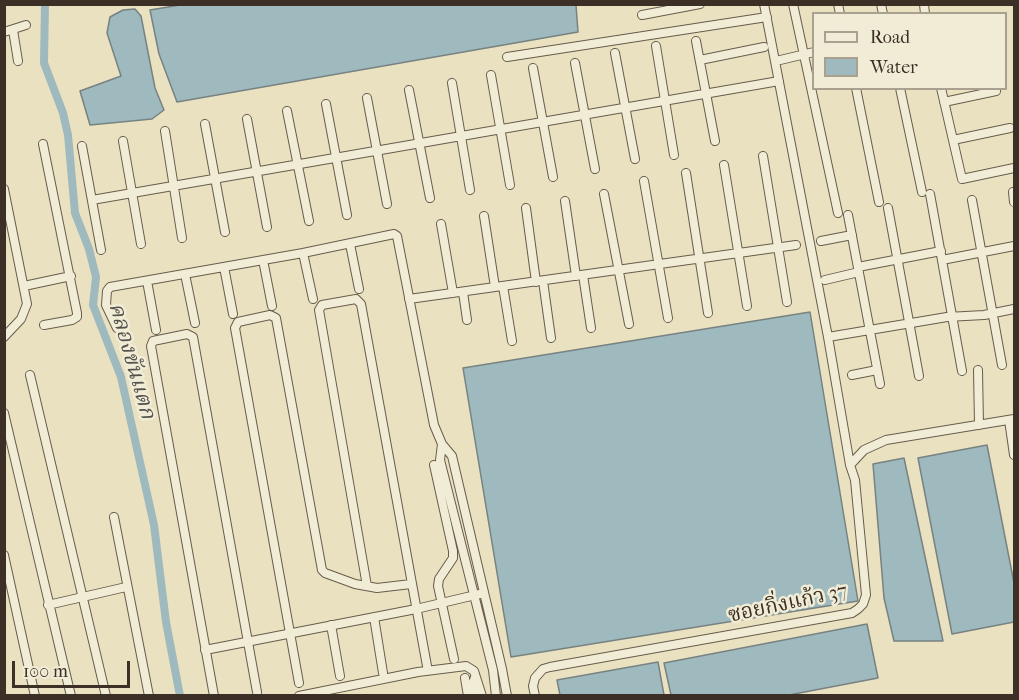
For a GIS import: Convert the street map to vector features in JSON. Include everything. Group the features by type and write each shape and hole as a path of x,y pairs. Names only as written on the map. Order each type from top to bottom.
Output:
{"street":[{"path":"642,15 659,8 700,4"},
{"path":"764,4 850,465"},
{"path":"793,4 838,213"},
{"path":"507,57 767,17"},
{"path":"18,61 9,31 26,25"},
{"path":"696,41 715,141"},
{"path":"656,46 674,155"},
{"path":"700,60 764,47"},
{"path":"776,61 812,52"},
{"path":"615,53 635,159"},
{"path":"575,63 596,169"},
{"path":"533,68 553,177"},
{"path":"491,75 510,185"},
{"path":"92,200 779,81"},
{"path":"452,82 470,190"},
{"path":"409,90 430,198"},
{"path":"856,90 879,202"},
{"path":"900,90 941,256 962,371"},
{"path":"942,90 962,179 1014,168"},
{"path":"944,102 996,91"},
{"path":"367,98 387,204"},
{"path":"326,104 347,215"},
{"path":"287,111 309,221"},
{"path":"247,119 267,227"},
{"path":"206,124 225,232"},
{"path":"952,140 1010,128"},
{"path":"165,131 182,238"},
{"path":"123,141 141,244"},
{"path":"43,144 71,276 76,317 44,326"},
{"path":"82,146 101,250"},
{"path":"764,156 787,302"},
{"path":"724,165 747,306"},
{"path":"686,174 708,313"},
{"path":"644,182 668,318"},
{"path":"4,189 27,303 24,314 4,337"},
{"path":"1013,192 1014,202"},
{"path":"604,194 628,324"},
{"path":"972,200 1002,364"},
{"path":"565,201 591,328"},
{"path":"526,208 551,338"},
{"path":"888,208 919,376"},
{"path":"848,215 880,384"},
{"path":"484,216 512,341"},
{"path":"441,224 453,293"},
{"path":"117,328 106,305 108,288 303,254 394,234 410,299 434,425 442,444 452,456 507,696"},
{"path":"821,241 852,235"},
{"path":"350,244 359,289"},
{"path":"410,299 796,245"},
{"path":"825,280 898,260 981,252 1014,246"},
{"path":"303,254 313,299"},
{"path":"263,260 272,306"},
{"path":"224,267 233,314"},
{"path":"185,274 195,323"},
{"path":"24,286 71,276"},
{"path":"147,281 156,330"},
{"path":"463,292 467,320"},
{"path":"367,586 319,310 322,305 356,299 361,304 427,666"},
{"path":"828,338 1014,309"},
{"path":"298,683 235,328 238,322 270,315 276,318 320,564 326,573 355,584 377,588 411,584"},
{"path":"214,696 151,345 153,340 187,334 193,338 257,692"},
{"path":"852,375 878,370"},
{"path":"978,370 980,424"},
{"path":"30,375 106,696"},
{"path":"4,413 70,696"},
{"path":"850,465 864,450 886,440 1012,419 1014,455"},
{"path":"442,444 440,460 492,670 496,696"},
{"path":"434,465 453,551 453,558 439,579 438,586 454,659"},
{"name":"ซอยกิ่งแก้ว 37","path":"535,696 533,686 535,678 543,669 550,667 852,613 858,609 863,604 866,595 855,480 850,465"},
{"path":"114,517 149,696"},
{"path":"456,524 468,522"},
{"path":"4,555 35,696"},
{"path":"48,605 126,587"},
{"path":"205,650 416,609 484,593"},
{"path":"374,617 383,673"},
{"path":"331,625 340,676"},
{"path":"299,696 439,668 466,666 473,669 479,681 482,696"},
{"path":"492,670 502,669"},
{"path":"475,677 473,682 475,696"},
{"path":"465,678 468,696"},
{"path":"495,686 505,685"}],"water":[{"path":"180,5 576,5 578,32 177,102 159,54 150,10"},
{"path":"135,9 141,16 155,88 164,110 152,119 90,125 80,91 121,76 107,33 110,17 123,10"},
{"path":"810,312 858,601 511,657 463,368"},
{"path":"987,445 1014,583 1014,622 952,634 918,458"},
{"path":"904,458 943,641 894,641 884,598 873,464"},
{"path":"867,624 878,678 789,695 671,695 664,663"},
{"path":"658,662 664,695 560,695 557,680"}],"waterway":[{"name":"คลองขันแตก","path":"45,4 44,63 63,113 68,135 75,213 89,249 96,277 93,305 121,377 154,525 166,622 180,696"}]}
